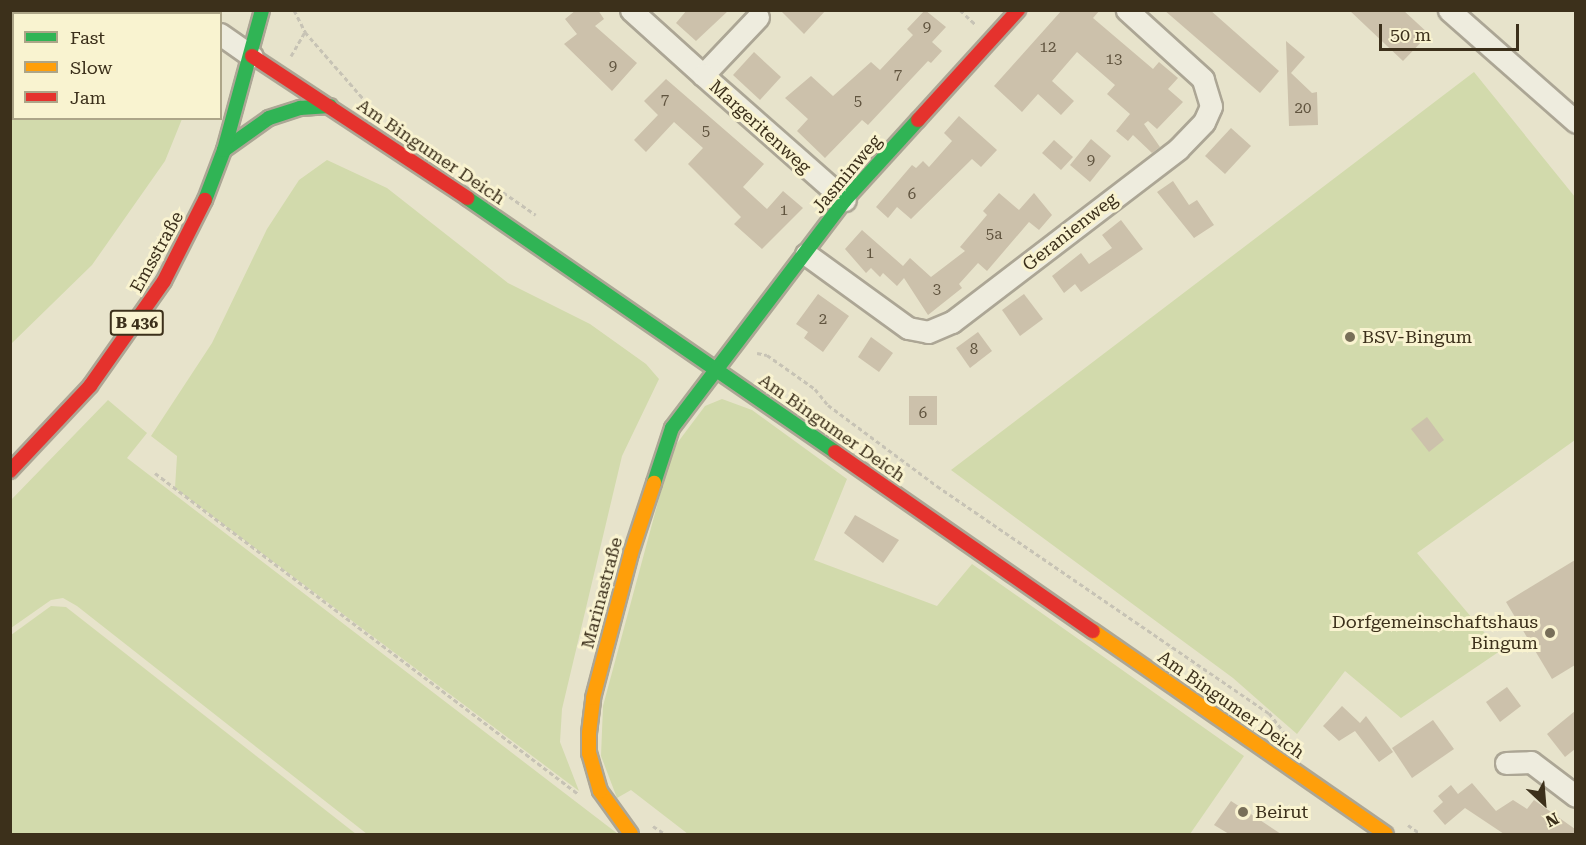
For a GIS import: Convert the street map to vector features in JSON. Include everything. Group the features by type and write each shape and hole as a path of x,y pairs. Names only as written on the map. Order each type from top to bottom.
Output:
{"main road":[{"name":"Emsstraße","path":"10,471 58,424 130,334 185,241 224,150 252,57 262,10"},
{"name":"Jasminweg","path":"715,369 806,255 845,200 1018,10"},
{"name":"Am Bingumer Deich","path":"252,57 330,106 715,369 1386,834"},
{"path":"224,150 269,118 300,108 330,106"},
{"name":"Marinastraße","path":"631,834 611,810 594,771 589,733 592,698 657,468 672,428 715,369"}],"street":[{"name":"Margeritenweg","path":"632,10 845,200"},
{"name":"Geranienweg","path":"806,255 908,328 927,332 952,322 1178,149 1204,122 1211,106 1203,79 1127,10"},
{"path":"1449,10 1575,122"},
{"name":"Margeritenweg","path":"703,75 758,17"},
{"path":"222,35 252,57"},
{"path":"1506,763 1531,762 1575,796"}],"path":[{"path":"294,10 305,32"},
{"path":"731,347 768,355 937,486 1269,713"},
{"path":"155,473 586,800"}],"green space":[{"path":"11,10 114,12 12,12 12,120 182,120 165,161 92,265 11,344"},
{"name":"BSV-Bingum","path":"1474,72 1575,197 1575,440 1417,553 1500,651 1401,718 1345,671 1297,734 1233,678 951,470"},
{"path":"327,160 387,188 508,283 590,324 646,364 659,379 622,456 562,709 560,742 579,791 175,488 177,456 151,436 212,343 267,229 299,180"},
{"path":"722,399 752,410 847,479 814,560 937,606 972,564 1244,756 1190,834 688,834 631,790 617,798 601,756 603,706 672,450 705,406"},
{"path":"108,400 147,433 127,458 618,834 367,834 77,606 63,598 51,600 11,628 11,500"},
{"path":"51,606 66,607 356,834 11,834 11,635"}],"building":[{"path":"576,10 598,10 604,19 595,26 637,63 612,91 564,44 577,34 565,19"},
{"path":"687,10 729,10 696,41 676,23"},
{"path":"780,10 826,10 804,34"},
{"path":"925,10 946,27 932,42 942,51 931,63 928,61 868,125 862,120 825,158 797,131 808,119 785,98 811,76 833,96 871,62 880,70 913,35 907,29"},
{"path":"1062,10 1100,10 1093,18 1153,69 1159,62 1178,78 1168,89 1183,102 1157,129 1148,121 1144,124 1160,147 1152,153 1133,135 1128,141 1116,131 1130,114 1107,94 1115,85 1077,52 1052,81 1074,101 1061,115 1038,94 1022,112 994,86"},
{"path":"1164,10 1210,10 1279,71 1260,93"},
{"path":"1349,10 1403,10 1429,34 1403,61"},
{"path":"1286,41 1305,57 1291,73 1312,93 1317,92 1318,125 1289,126"},
{"path":"754,52 781,77 760,100 733,75"},
{"path":"666,79 764,164 743,187 767,209 783,191 803,208 762,249 734,224 741,217 688,164 703,148 674,122 646,152 634,140 658,115 644,101"},
{"path":"959,116 997,150 981,167 972,159 911,219 897,207 888,218 876,207 912,165 916,168 923,161 929,167 952,141 944,133"},
{"path":"1231,128 1251,146 1225,174 1205,156"},
{"path":"1091,139 1111,156 1090,182 1070,165"},
{"path":"1054,140 1073,157 1061,170 1042,153"},
{"path":"1173,181 1189,205 1197,200 1214,225 1194,238 1157,192"},
{"path":"999,193 1019,210 1034,193 1052,215 1039,230 1029,222 987,271 978,263 959,284 962,288 928,315 904,278 897,286 883,273 880,277 871,268 866,273 845,249 862,230 903,266 910,258 931,277 965,251 960,247 987,215 983,211"},
{"path":"1121,220 1143,249 1081,292 1075,284 1064,293 1052,276 1081,253 1089,264 1112,248 1102,235"},
{"path":"818,294 849,316 823,352 804,338 808,332 796,324"},
{"path":"1024,294 1043,319 1020,336 1002,310"},
{"path":"978,332 992,351 970,368 956,348"},
{"path":"871,337 893,353 879,372 858,357"},
{"path":"909,396 937,396 937,425 909,425"},
{"path":"1427,417 1444,440 1429,452 1411,429"},
{"path":"855,515 899,540 883,563 844,533"},
{"name":"Dorfgemeinschaftshaus Bingum","path":"1575,560 1575,665 1552,679 1506,602"},
{"path":"1507,687 1521,706 1500,722 1486,702"},
{"path":"1342,706 1360,723 1366,716 1393,752 1379,762 1355,731 1339,741 1323,726"},
{"path":"1575,711 1575,749 1565,757 1547,734"},
{"path":"1433,720 1454,749 1412,778 1392,748"},
{"path":"1472,783 1496,811 1513,800 1527,809 1534,800 1575,829 1575,834 1504,834 1465,808 1445,825 1433,811 1443,802 1438,796 1451,785 1458,794"},
{"path":"1231,801 1281,834 1229,834 1214,825"}],"traffic: fast":[{"path":"205,200 224,150 262,10"},
{"path":"224,150 269,118 300,108 330,106"},
{"path":"654,483 672,428 845,200 918,120"},
{"path":"467,198 835,452"}],"traffic: slow":[{"path":"631,834 600,791 589,753 589,733 593,698 631,553 654,483"},
{"path":"1093,631 1386,834"}],"traffic: jam":[{"path":"918,120 1018,10"},
{"path":"252,56 467,198"},
{"path":"10,471 90,386 164,281 205,200"},
{"path":"835,452 1093,631"}],"place":[{"name":"BSV-Bingum","path":"1350,337"},
{"name":"Dorfgemeinschaftshaus Bingum","path":"1550,633"},
{"name":"Beirut","path":"1243,812"}]}
